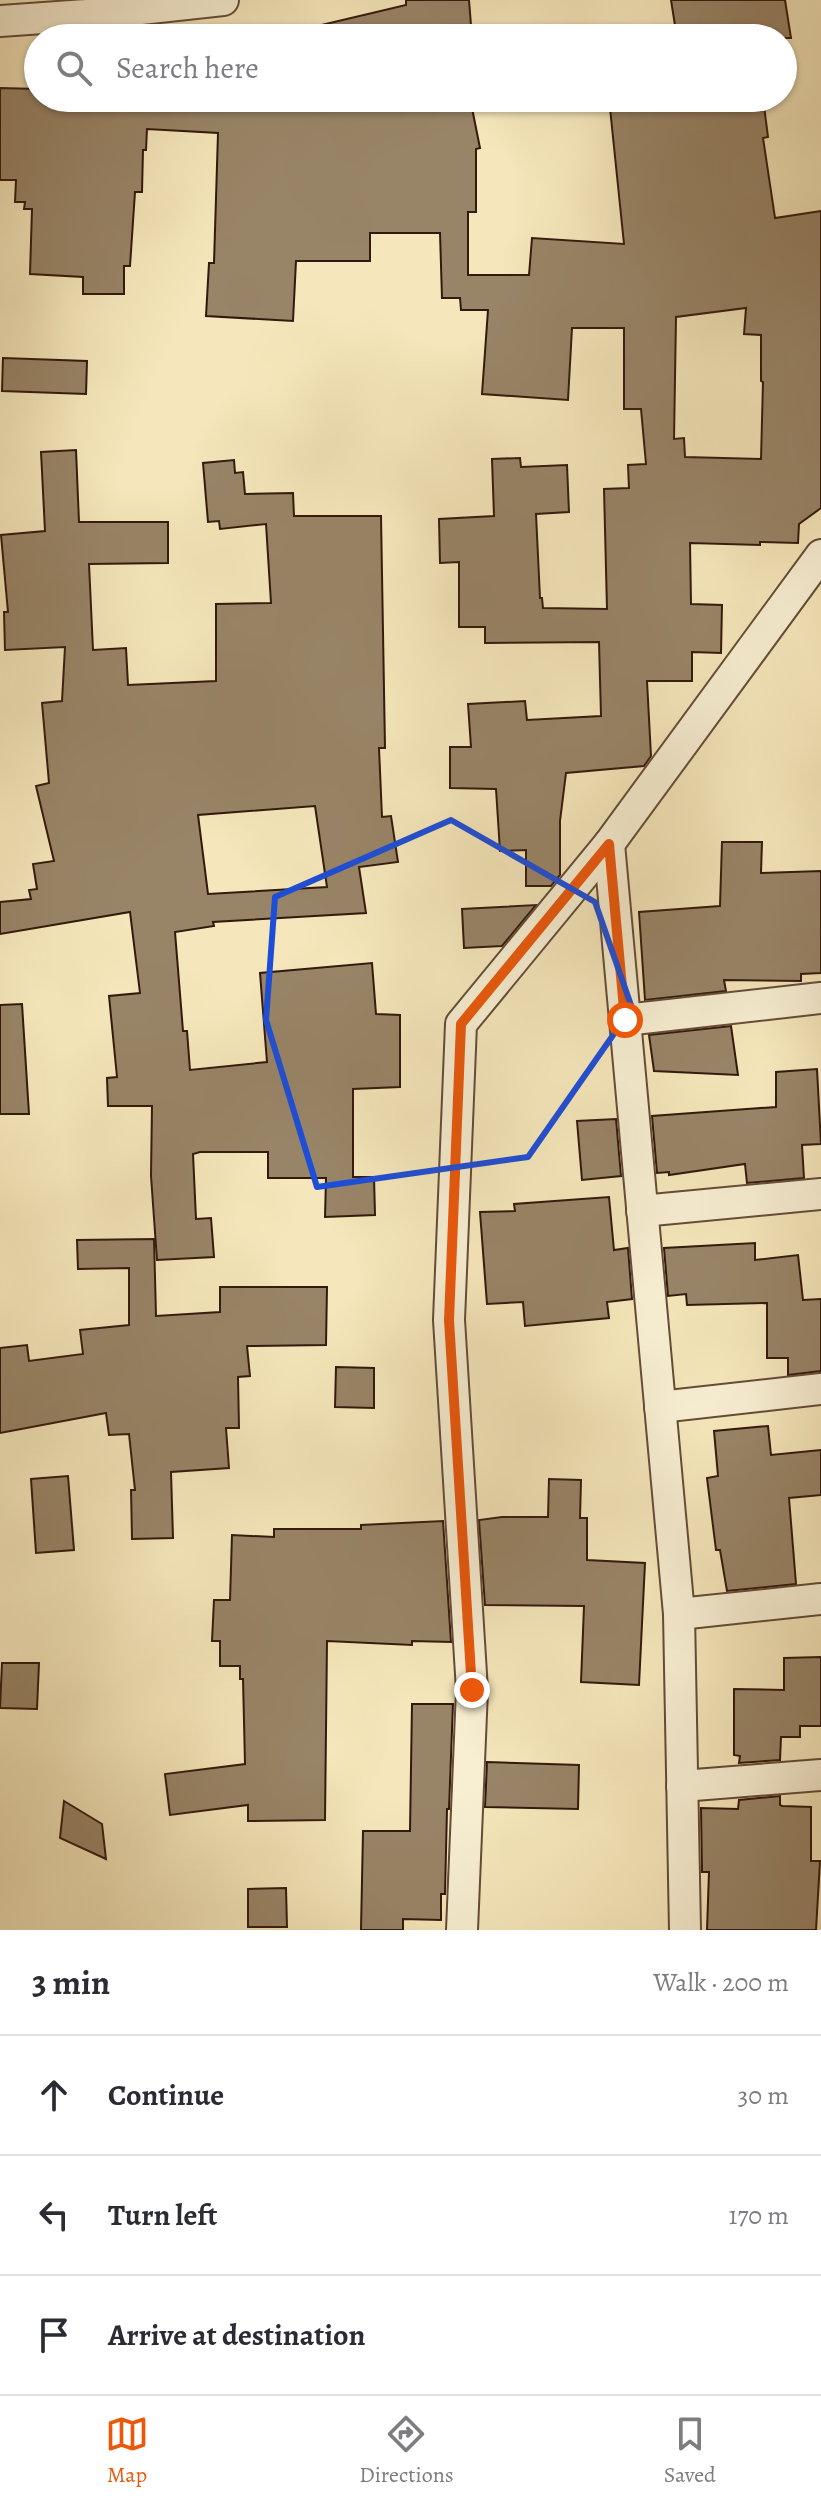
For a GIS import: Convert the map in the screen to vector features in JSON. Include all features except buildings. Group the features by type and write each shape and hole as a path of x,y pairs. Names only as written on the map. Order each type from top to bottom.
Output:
{"street":[{"path":"0,21 223,0"},
{"path":"462,1930 472,1690 449,1320 461,1024 609,844 817,568"},
{"path":"609,844 679,1614 685,1930"},
{"path":"625,1020 821,998"},
{"path":"642,1211 821,1194"},
{"path":"660,1407 821,1389"},
{"path":"679,1614 821,1599"},
{"path":"682,1786 821,1775"}],"highlighted area":[{"path":"451,820 595,902 632,1008 528,1157 317,1187 266,1020 275,897"}],"route":[{"path":"472,1690 449,1320 461,1024 609,844 625,1020"}]}
